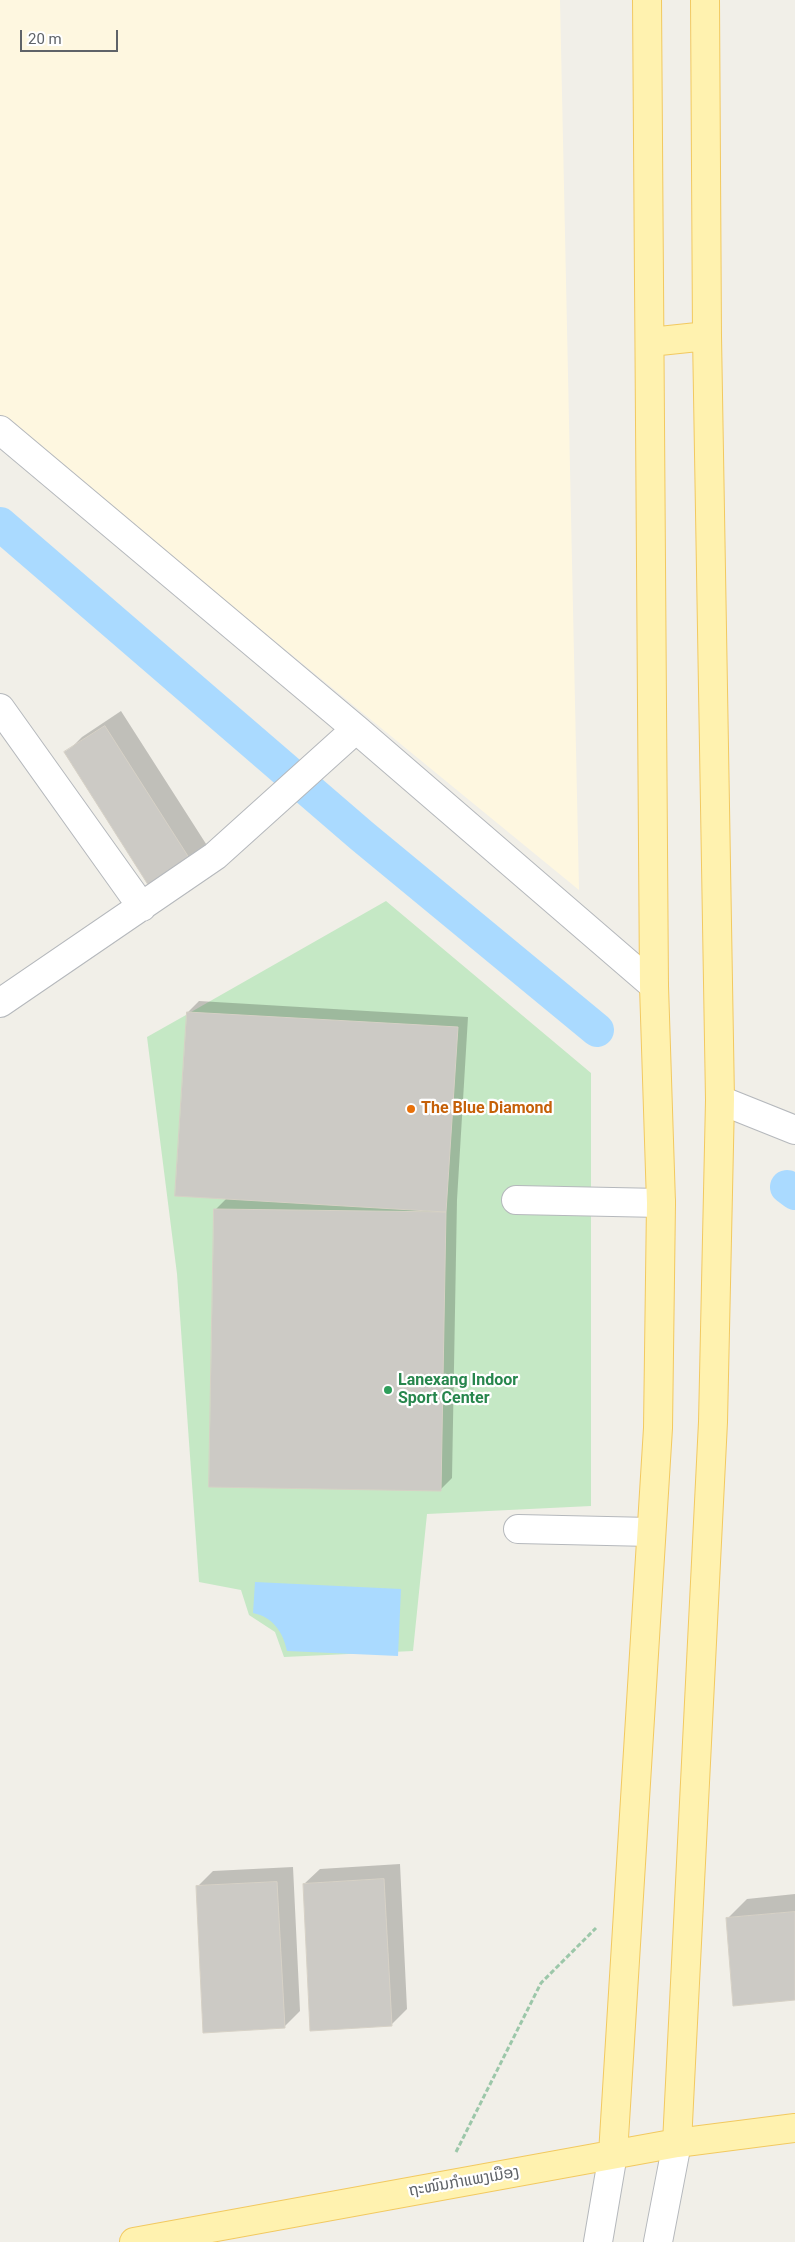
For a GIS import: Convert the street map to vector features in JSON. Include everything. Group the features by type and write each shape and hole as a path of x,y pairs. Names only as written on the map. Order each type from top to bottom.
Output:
{"main road":[{"path":"613,2154 658,1428 661,1203 654,986 647,0"},
{"path":"677,2143 713,1422 720,1100 707,336 705,0"},
{"path":"650,342 707,336"},
{"name":"ຖະໜົນກຳແພງເມືອງ","path":"134,2242 613,2154 677,2143 795,2128"}],"street":[{"path":"0,430 356,729 654,986"},
{"path":"0,708 142,907"},
{"path":"0,1003 215,856 356,729"},
{"path":"720,1100 795,1130"},
{"path":"516,1200 661,1203"},
{"path":"518,1529 652,1532"},
{"path":"658,2242 677,2143"},
{"path":"598,2242 613,2154"}],"path":[{"path":"440,2186 541,1983 629,1895"}],"shaded area":[{"path":"0,0 560,0 579,890 0,416"}],"green space":[{"name":"Lanexang Indoor Sport Center","path":"386,901 591,1073 591,1506 427,1514 413,1651 284,1657 275,1632 249,1615 241,1590 199,1582 177,1274 147,1037 186,1015 187,1012 191,1012"}],"water":[{"path":"255,1582 401,1589 398,1656 287,1651 283,1638 276,1626 266,1618 253,1613"}],"building":[{"path":"105,726 193,864 152,891 64,752"},
{"path":"187,1012 458,1027 446,1212 175,1196"},
{"path":"214,1209 446,1212 441,1491 209,1487"},
{"path":"384,1879 392,2026 310,2031 303,1884"},
{"path":"277,1882 285,2028 203,2033 196,1886"},
{"path":"795,1912 795,2000 733,2006 726,1918"}],"waterway":[{"path":"0,524 362,836 597,1030"},
{"path":"787,1187 795,1193"}],"place":[{"name":"The Blue Diamond","path":"411,1109"},
{"name":"Lanexang Indoor Sport Center","path":"388,1390"}]}
